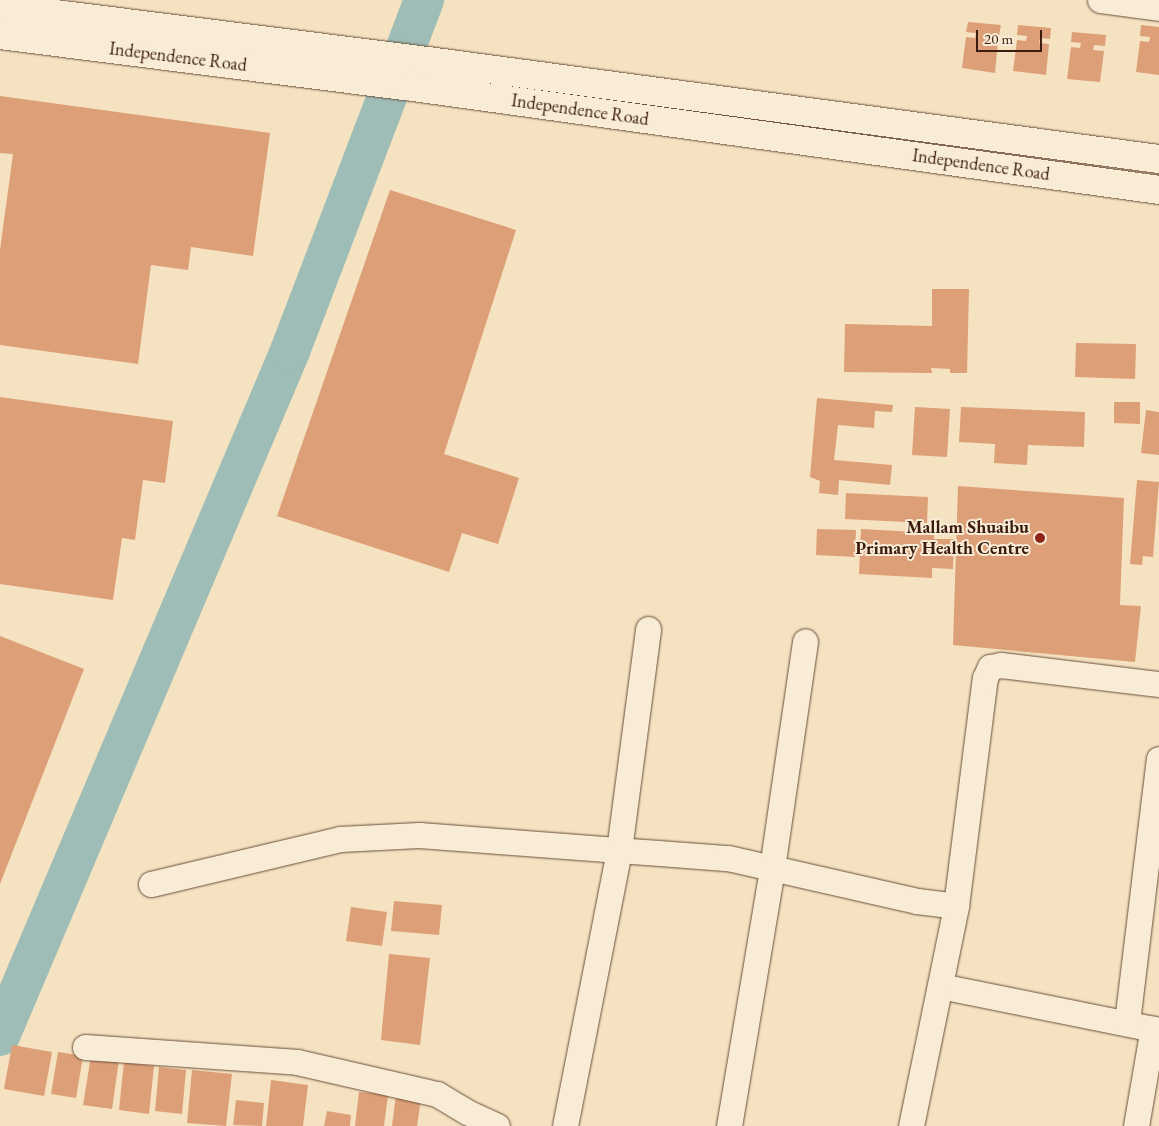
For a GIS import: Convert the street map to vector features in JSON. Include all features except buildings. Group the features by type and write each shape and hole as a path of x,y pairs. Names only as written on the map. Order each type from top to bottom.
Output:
{"main road":[{"name":"Independence Road","path":"0,6 1159,159"},
{"name":"Independence Road","path":"0,35 406,86 1159,190"}],"street":[{"path":"1100,0 1159,8"},
{"path":"564,1126 620,850 648,629"},
{"path":"729,1126 772,868 805,641"},
{"path":"911,1126 956,906 985,678 990,667 1001,665 1159,684"},
{"path":"1127,1022 1159,759"},
{"path":"152,884 340,838 419,835 728,858 917,901 956,906"},
{"path":"940,986 1156,1029 1136,1126"},
{"path":"86,1047 298,1062 437,1094 467,1112 497,1126"}],"waterway":[{"path":"0,1036 290,351 424,0"}],"place":[{"name":"Mallam Shuaibu Primary Health Centre","path":"1040,538"}]}
